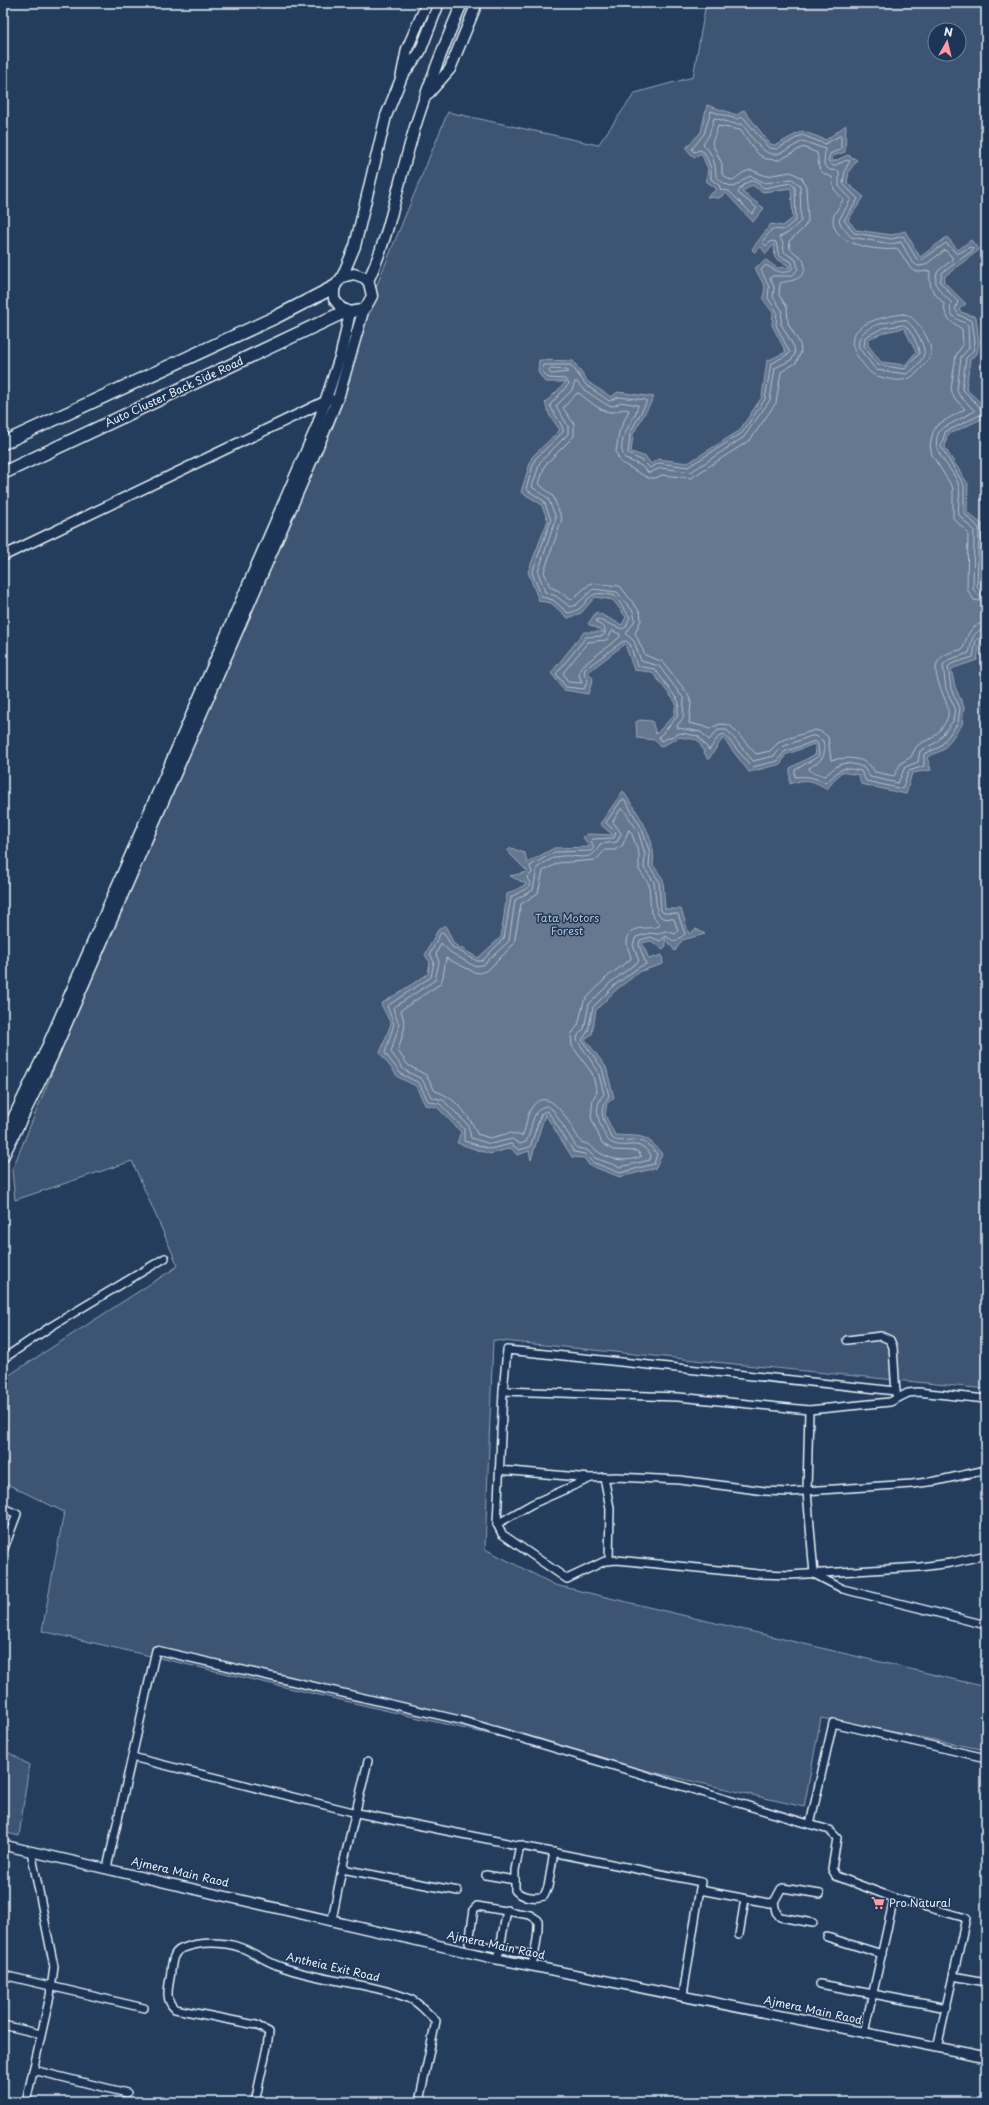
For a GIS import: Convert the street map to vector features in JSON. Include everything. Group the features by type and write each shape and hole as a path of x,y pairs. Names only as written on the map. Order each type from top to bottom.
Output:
{"main road":[{"path":"3,443 276,316 334,286 342,277 355,246 386,116 401,79 407,49 427,3"},
{"path":"401,79 420,52 438,3"},
{"path":"368,282 384,243 409,147 426,96 441,52 462,3"},
{"path":"426,96 450,69 477,3"},
{"path":"3,1157 338,395 364,308 372,296 368,282 360,275 354,274 342,277"},
{"path":"170,775 327,400 341,354 348,311 337,304 334,299 334,286"},
{"name":"Auto Cluster Back Side Road","path":"3,473 348,311 361,310 364,308"},
{"path":"3,1139 57,1036"}],"street":[{"path":"3,556 338,395"},
{"path":"3,1359 50,1327 165,1258"},
{"path":"503,1391 678,1397 809,1410 890,1402 896,1395 893,1347 890,1340 881,1336 847,1340"},
{"path":"986,1399 918,1392 896,1395 507,1350 503,1391 497,1524 502,1534 567,1579 609,1561 617,1560 759,1574 814,1574 920,1567 951,1563 986,1555"},
{"path":"809,1410 807,1491 814,1574"},
{"path":"499,1470 591,1478 604,1477 680,1480 765,1491 807,1491 918,1484 986,1470"},
{"path":"604,1477 610,1508 609,1561"},
{"path":"497,1524 532,1504 591,1478"},
{"path":"3,1508 17,1514 3,1551"},
{"path":"814,1574 843,1589 986,1624"},
{"path":"107,1868 156,1650 460,1720 829,1830 836,1835 837,1844 832,1869 833,1875 894,1898 966,1918 937,2048"},
{"path":"810,1824 833,1723 986,1758"},
{"path":"132,1758 357,1813 701,1882 683,1995"},
{"path":"332,1920 342,1869 357,1813 368,1761"},
{"name":"Ajmera Main Raod","path":"3,1845 498,1959 986,2057"},
{"path":"520,1845 515,1890 517,1893 537,1898 544,1896 548,1887 554,1852"},
{"path":"26,2102 52,1987 54,1967 52,1948 31,1851"},
{"path":"342,1869 458,1891"},
{"path":"486,1875 515,1880"},
{"path":"813,1923 780,1917 776,1912 774,1902 780,1889 783,1888 820,1894"},
{"path":"700,1890 745,1899 774,1902"},
{"path":"864,2033 894,1898"},
{"path":"739,1935 745,1899"},
{"path":"532,1966 534,1955 538,1920 530,1915 507,1910 477,1906 474,1909 468,1940 472,1945 534,1955"},
{"path":"498,1959 507,1910"},
{"path":"827,1937 882,1954"},
{"name":"Antheia Exit Road","path":"255,2102 269,2032 256,2025 175,2009 170,2005 167,1991 174,1955 180,1949 208,1943 227,1944 249,1950 263,1960 281,1967 382,1990 410,1998 436,2021 419,2102"},
{"path":"3,1975 144,2008"},
{"path":"953,1976 986,1982"},
{"path":"820,1984 947,2008"},
{"path":"3,2025 41,2034"},
{"path":"33,2070 127,2093"}],"green space":[{"name":"Tata Motors Forest","path":"706,3 986,3 986,1389 493,1340 485,1549 555,1585 986,1687 986,1750 821,1718 804,1807 42,1631 64,1512 3,1482 3,1379 178,1266 132,1161 15,1200 12,1170 448,112 598,145 635,93 693,77"},
{"path":"3,1749 29,1765 19,1836 3,1832"}],"water":[{"path":"707,105 737,115 744,110 770,144 776,145 802,131 826,140 846,125 845,152 833,156 832,162 848,155 857,160 849,171 847,183 864,197 848,220 856,230 892,235 905,231 920,257 947,237 958,250 971,240 979,250 945,276 944,282 966,304 959,309 961,312 976,317 979,342 977,354 970,359 966,389 982,404 986,417 947,435 945,448 968,484 967,512 984,526 981,587 986,588 986,637 980,642 977,660 951,669 955,687 964,707 962,725 943,750 927,757 931,770 912,773 906,794 861,784 859,775 841,772 827,789 809,781 801,781 790,784 790,768 816,754 814,744 785,755 781,764 749,772 723,738 708,760 698,740 680,737 660,747 655,740 637,738 636,722 640,720 652,721 656,734 674,715 676,703 652,672 634,670 625,644 588,672 593,679 588,694 564,690 551,673 584,632 605,632 588,624 596,612 622,625 626,617 613,600 595,597 581,613 568,618 551,603 539,601 528,572 548,520 541,504 521,492 532,457 560,430 550,416 545,403 566,382 545,382 538,372 539,360 573,361 588,382 611,397 618,392 654,397 633,434 631,452 646,457 651,464 658,459 688,463 739,431 762,397 767,361 786,352 772,325 773,313 763,299 765,287 755,268 766,260 777,268 791,267 775,258 774,244 766,254 761,247 754,252 752,249 771,224 783,226 793,218 791,188 763,192 752,185 742,192 764,208 753,222 726,193 719,198 707,197 717,189 706,181 708,169 701,153 694,158 686,148 701,132","holes":["904,328 916,352 905,365 881,362 868,345 868,339 885,332"]},
{"path":"623,791 640,817 649,835 652,845 653,865 663,879 665,909 681,909 689,934 696,929 705,934 682,940 675,951 665,938 666,946 663,949 651,941 642,943 649,959 662,955 663,964 641,971 617,989 596,1010 592,1034 585,1039 606,1067 614,1098 607,1103 605,1115 615,1135 642,1137 651,1142 662,1154 656,1168 620,1177 589,1165 584,1158 572,1157 545,1114 531,1160 529,1151 517,1155 511,1148 490,1154 457,1143 461,1132 437,1107 425,1105 416,1086 398,1077 380,1053 391,1024 381,1004 428,974 430,962 425,955 438,930 445,925 454,944 478,958 501,937 507,894 527,884 510,876 528,872 507,851 511,848 525,853 527,863 554,848 590,847 583,837 586,834 613,835 600,824"}],"place":[{"name":"Pro Natural","path":"878,1903"}]}
